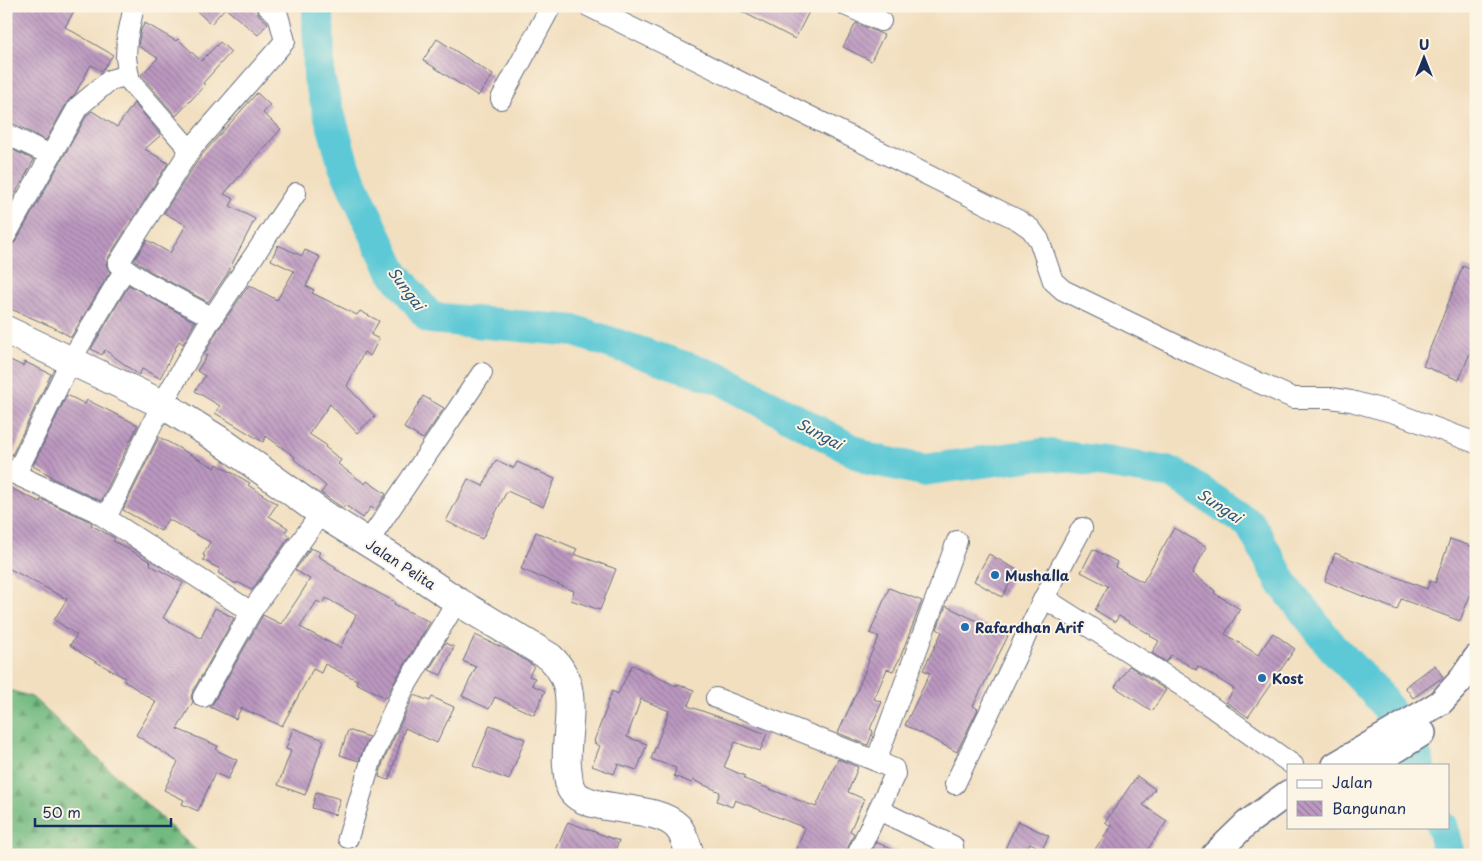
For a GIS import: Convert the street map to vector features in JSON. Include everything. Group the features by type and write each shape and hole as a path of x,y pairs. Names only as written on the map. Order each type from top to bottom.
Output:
{"highway":[{"name":"Jalan Pelita","path":"6,330 162,404 224,443 321,512 457,601 550,657 560,669 570,696 566,757 571,788 578,796 601,805 652,813 665,819 678,827 690,855"}],"street":[{"path":"134,6 127,39 126,57 130,80 190,150"},
{"path":"213,318 125,270 118,264 190,150 285,41 278,15 267,6"},
{"path":"501,99 551,6"},
{"path":"588,6 1018,220 1031,229 1039,240 1053,281 1063,290 1199,356 1293,398 1351,400 1395,413 1476,443"},
{"path":"847,6 881,21"},
{"path":"6,235 78,107 110,80 129,75"},
{"path":"6,134 51,155"},
{"path":"106,518 162,404 213,318 296,193"},
{"path":"125,270 71,360 11,472 94,511 251,612"},
{"path":"368,542 482,373"},
{"path":"203,697 251,612 321,512"},
{"path":"954,784 1044,598 1082,528"},
{"path":"876,761 957,541"},
{"path":"1044,598 1182,686 1292,764"},
{"path":"348,838 372,758 403,690 457,601"},
{"path":"1434,717 1441,702 1461,680 1476,658"},
{"path":"1339,764 1367,757 1470,694 1476,686"},
{"path":"716,698 894,769 895,774 857,855"},
{"path":"1214,855 1247,823 1287,793"},
{"path":"879,810 953,846 954,855"},
{"path":"1237,855 1287,812"}],"green space":[{"path":"6,689 32,697 201,855 6,855"}],"building":[{"path":"6,6 77,6 65,27 113,55 102,71 91,65 46,140 6,120"},
{"path":"191,6 254,6 259,15 268,23 258,35 225,8 211,24"},
{"path":"731,6 812,6 795,39"},
{"path":"145,23 176,41 178,39 201,61 220,42 231,52 203,83 205,85 176,116 141,75 158,58 138,46 141,29"},
{"path":"856,23 884,35 871,61 843,47"},
{"path":"437,39 493,75 478,96 423,60"},
{"path":"257,93 270,105 263,113 281,129 224,194 234,199 230,206 255,219 227,274 208,302 150,271 134,260 147,240 170,253 186,225 164,213 200,157"},
{"path":"134,103 161,135 145,149 168,163 108,258 106,264 110,272 71,337 53,327 6,307 6,247 16,241 87,115 92,111 117,127"},
{"path":"11,149 34,160 6,210 6,158"},
{"path":"278,245 302,256 305,250 320,257 306,286 314,290 312,293 357,315 360,311 379,321 371,335 379,339 370,356 364,352 347,386 375,416 357,433 330,404 309,434 326,445 325,447 341,460 338,464 365,484 367,481 386,494 375,510 371,507 363,518 345,505 343,508 321,493 326,486 294,459 295,457 266,436 263,442 215,413 220,406 195,391 205,376 197,371 207,356 204,355 218,330 249,285 277,300 294,271 271,260"},
{"path":"1463,266 1476,272 1476,350 1472,348 1459,380 1423,366"},
{"path":"129,285 195,322 183,344 179,341 160,378 142,369 139,375 105,350 102,355 91,349"},
{"path":"6,358 23,366 25,362 51,374 12,455 6,452"},
{"path":"67,395 85,404 87,400 138,425 101,501 50,477 33,466"},
{"path":"423,396 444,408 423,439 404,428"},
{"path":"159,437 215,468 217,464 250,483 248,485 277,504 269,516 288,528 284,533 290,536 252,590 237,582 236,584 218,573 220,569 203,560 205,556 203,555 210,542 168,519 161,531 123,510"},
{"path":"496,460 514,468 517,462 555,479 543,507 507,491 482,539 446,521 468,479 483,486"},
{"path":"6,486 40,502 41,499 89,521 92,523 91,525 115,538 113,541 151,562 150,565 183,583 163,618 201,638 215,608 234,618 193,691 191,697 193,702 177,729 218,746 216,750 237,760 228,779 215,773 198,811 182,804 184,800 164,790 178,762 136,735 156,702 123,680 125,678 70,645 77,635 54,620 67,599 6,567"},
{"path":"1174,528 1207,547 1192,573 1215,591 1214,593 1240,609 1225,634 1258,655 1273,633 1295,649 1248,717 1226,702 1234,689 1198,666 1196,670 1171,655 1166,662 1152,653 1159,641 1151,635 1119,616 1115,622 1095,610 1108,586 1081,572 1093,549 1117,562 1115,567 1143,582"},
{"path":"536,532 577,549 574,554 616,569 600,610 571,600 574,591 521,569"},
{"path":"1450,539 1476,548 1476,580 1460,621 1401,599 1397,610 1325,581 1335,553 1427,589 1430,581 1435,583"},
{"path":"311,548 320,552 318,556 336,567 335,569 395,602 394,604 430,622 386,698 356,683 357,680 325,664 321,673 313,669 282,726 241,708 236,719 210,707 263,615 281,624 302,592 310,579 295,570","holes":["326,598 356,615 340,648 300,627 317,601 322,604"]},
{"path":"989,554 1017,570 1002,597 974,581"},
{"path":"889,588 922,601 900,658 893,671 887,669 874,699 882,702 870,729 873,731 868,745 838,733 879,637 870,633"},
{"path":"946,606 1008,636 973,706 978,709 957,752 905,725 930,673 923,670 942,632 937,629"},
{"path":"475,635 512,652 534,666 529,676 535,678 532,685 545,691 534,715 495,697 489,709 462,696 476,667 463,661"},
{"path":"445,643 454,647 441,675 429,670"},
{"path":"632,665 676,686 677,684 694,690 688,706 767,734 760,751 735,742 724,767 745,776 744,779 816,807 838,759 858,767 848,792 864,799 850,831 854,833 845,855 794,855 805,828 735,800 732,807 717,801 720,792 693,780 692,783 674,776 676,768 651,759 669,711 641,699 627,737 647,744 637,770 618,764 614,774 592,766 600,746 594,743 594,741 612,691 618,694"},
{"path":"1435,665 1443,677 1413,698 1405,687"},
{"path":"1129,666 1166,690 1152,711 1115,687"},
{"path":"414,695 430,701 432,697 454,707 437,743 405,728 389,780 379,777 383,762"},
{"path":"490,725 525,739 509,780 473,766"},
{"path":"293,728 324,740 305,795 278,785 291,751 286,749"},
{"path":"348,730 369,737 359,761 340,755"},
{"path":"1137,776 1155,789 1143,805 1167,821 1144,855 1091,855 1111,826 1105,822"},
{"path":"316,792 340,799 335,815 312,808"},
{"path":"1018,821 1049,836 1042,849 1030,843 1024,855 1002,855"},
{"path":"568,822 619,841 613,855 554,855"},
{"path":"876,842 905,855 870,855"}],"waterway":[{"name":"Sungai","path":"318,6 319,78 344,166 391,269 430,318 575,331 721,379 869,459 923,470 1042,454 1173,473 1250,524 1283,584 1330,644 1382,700 1413,749 1419,764"},
{"name":"Sungai","path":"1442,828 1449,855"}],"place":[{"name":"Mushalla","path":"995,575"},
{"name":"Rafardhan Arif","path":"965,627"},
{"name":"Kost","path":"1262,678"}]}
